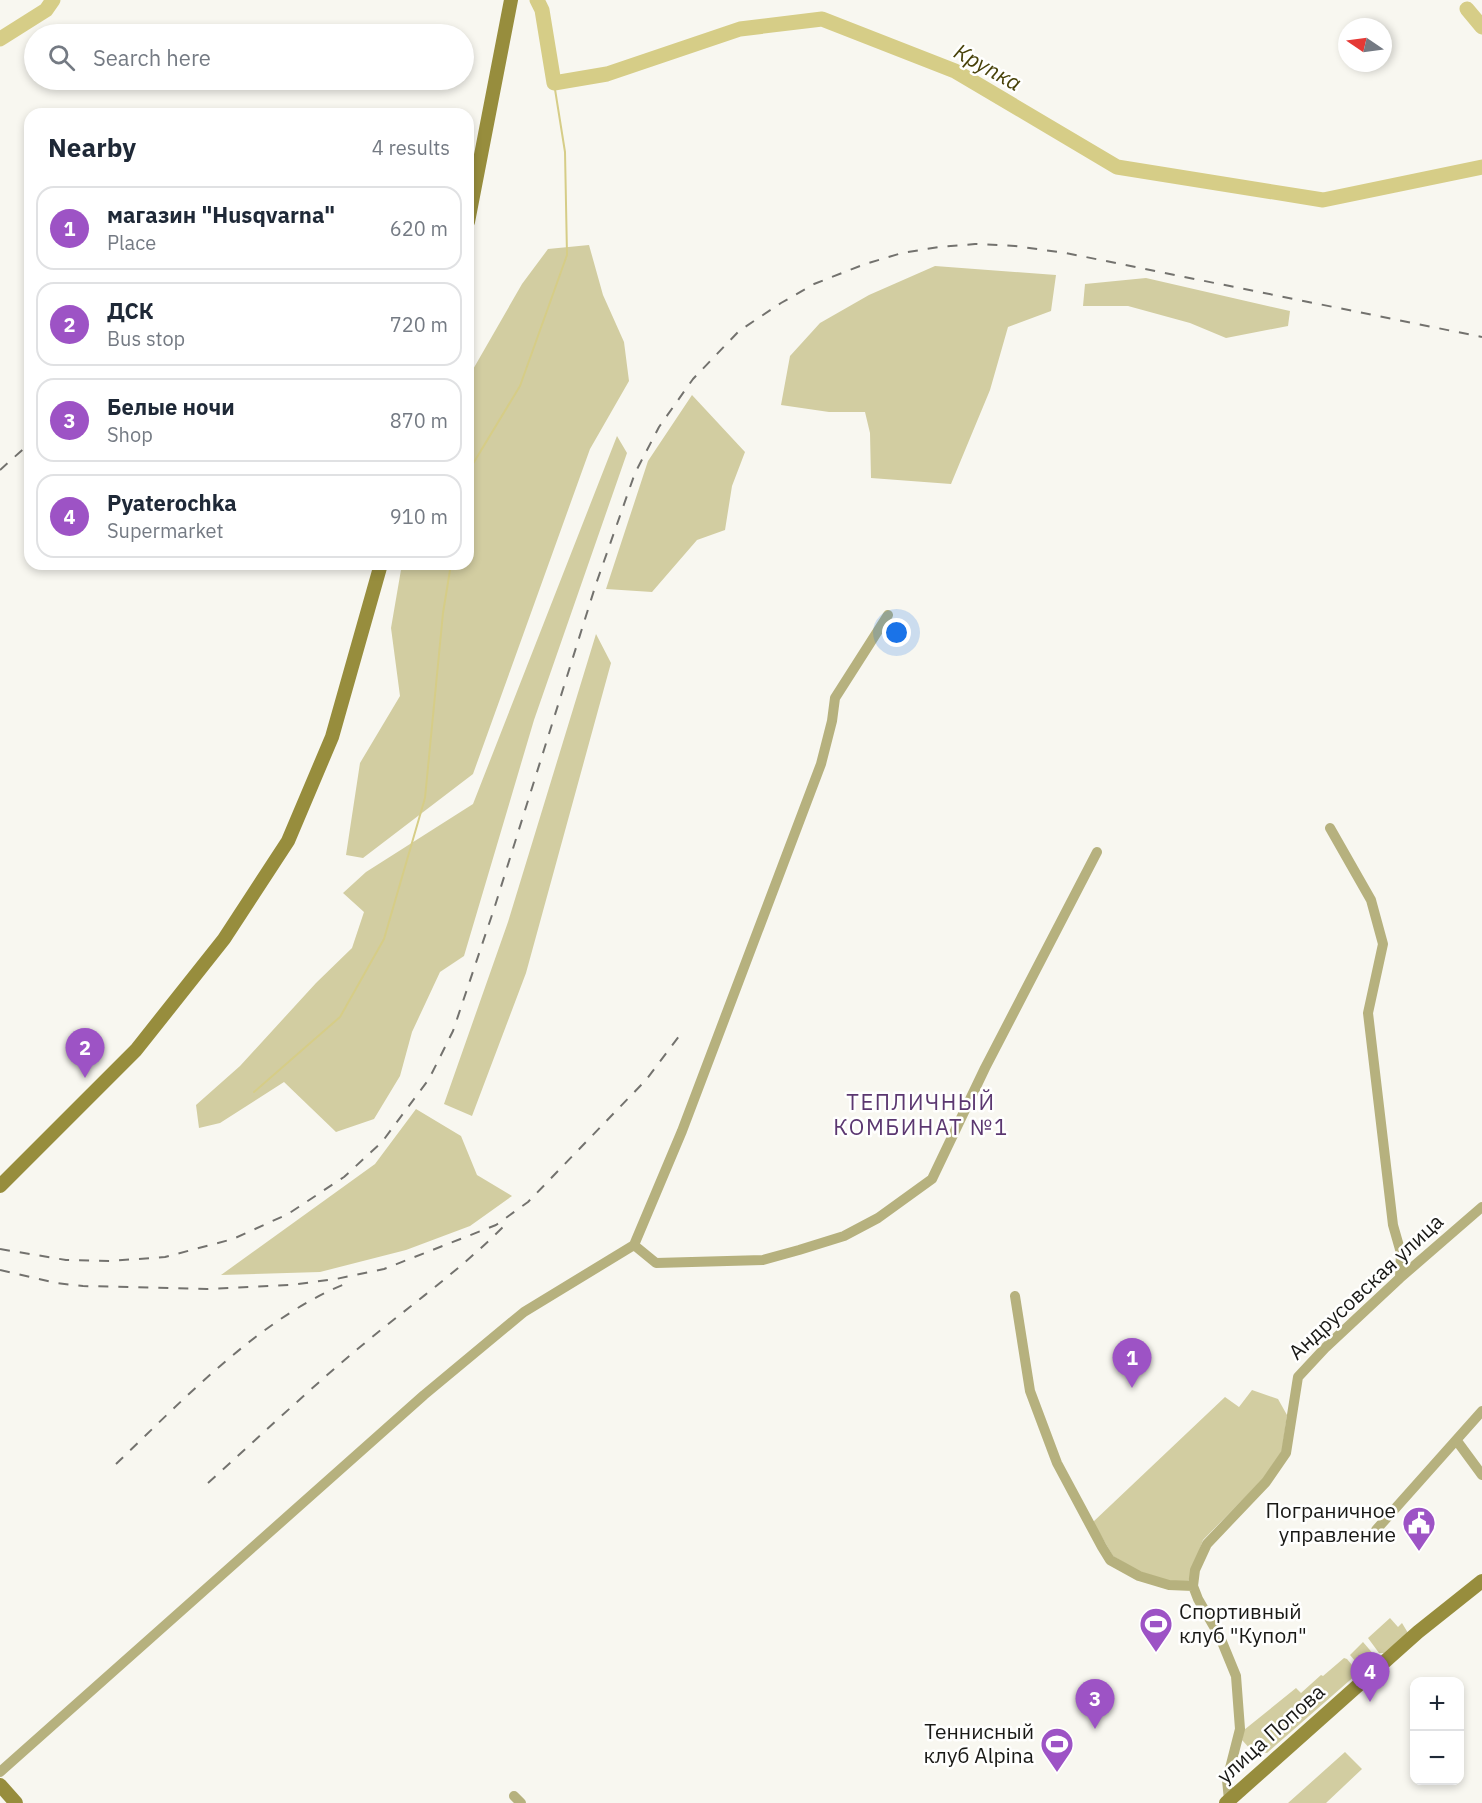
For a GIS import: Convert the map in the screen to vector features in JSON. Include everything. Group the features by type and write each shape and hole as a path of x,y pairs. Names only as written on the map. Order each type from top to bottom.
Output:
{"street":[{"path":"474,191 511,0"},
{"path":"0,1186 136,1050 224,939 288,841 332,737 379,570"},
{"path":"0,1772 424,1395 524,1312 634,1245 682,1131 821,764 835,698 888,615"},
{"path":"1330,828 1371,900 1383,944 1368,1013 1393,1225 1401,1253 1400,1278"},
{"path":"634,1245 656,1263 763,1260 844,1236 878,1218 932,1179 985,1068 1097,852"},
{"name":"Андрусовская улица","path":"1193,1586 1195,1570 1207,1544 1266,1482 1286,1453 1298,1377 1325,1348 1400,1278 1482,1207"},
{"path":"1016,1296 1030,1391 1057,1463 1102,1547 1110,1560 1139,1576 1169,1585 1193,1586 1220,1637 1236,1676 1240,1729 1227,1780 1228,1802"},
{"path":"1376,1530 1482,1411"},
{"path":"1457,1441 1482,1475"},
{"name":"улица Попова","path":"1228,1802 1418,1632 1482,1581"},
{"path":"0,1785 16,1803"}],"shaded area":[{"path":"589,245 603,295 624,342 629,381 590,449 473,774 363,858 346,855 360,763 400,696 391,628 401,570 474,570 474,368 522,284 548,249"},
{"path":"935,266 1056,275 1051,311 1008,327 990,390 951,484 871,478 870,433 865,412 829,412 781,405 790,356 820,323 869,295"},
{"path":"1146,278 1290,311 1288,326 1226,338 1190,323 1128,306 1083,306 1085,284"},
{"path":"692,395 745,452 732,486 725,530 697,540 652,592 606,589 648,461"},
{"path":"617,436 627,453 534,720 464,956 440,972 412,1032 400,1076 374,1119 336,1132 284,1082 220,1123 199,1128 196,1105 240,1066 316,983 352,948 364,912 343,893 366,872 473,804"},
{"path":"596,634 611,663 526,973 472,1116 444,1104 508,922"},
{"path":"416,1109 461,1136 477,1175 512,1196 470,1226 406,1250 320,1272 221,1275 375,1164"},
{"path":"1252,1390 1278,1399 1287,1415 1282,1451 1263,1479 1203,1540 1188,1582 1169,1581 1138,1571 1113,1556 1093,1522 1225,1397 1239,1407"},
{"path":"1390,1618 1398,1627 1402,1623 1408,1633 1384,1653 1379,1653 1368,1638"},
{"path":"1363,1642 1376,1660 1362,1669 1350,1655"},
{"path":"1344,1658 1357,1671 1357,1674 1267,1753 1252,1751 1242,1740 1244,1730 1296,1688 1301,1693"},
{"path":"1345,1752 1362,1769 1326,1803 1288,1803"}],"waterway":[{"name":"Крупка","path":"0,39 46,10 53,0"},
{"name":"Крупка","path":"537,0 542,10 554,83 607,74 740,29 822,19 955,71 1117,167 1323,200 1482,167"},
{"name":"Крупка","path":"1467,9 1482,27"},
{"path":"474,462 520,386 567,255 565,152 554,83"},
{"path":"254,1092 340,1017 384,939 425,798 443,613 450,570"}],"railway":[{"path":"0,1249 66,1260 110,1261 165,1257 233,1239 288,1214 344,1177 382,1142 429,1079 453,1031 494,909 596,584 635,473 659,427 693,379 739,331 781,303 814,284 865,264 902,253 975,244 1015,246 1066,253 1482,337"},
{"path":"0,470 24,448"},
{"path":"0,1270 56,1283 83,1286 207,1289 290,1285 336,1279 384,1269 496,1225 528,1202 646,1080 683,1031"},
{"path":"208,1483 335,1368 451,1274 507,1223"},
{"path":"116,1464 225,1361 255,1337 286,1315 350,1282"}],"place":[{"name":"ДСК","path":"85,1078"},
{"name":"магазин \"Husqvarna\"","path":"1132,1388"},
{"name":"Пограничное управление","path":"1419,1552"},
{"name":"Спортивный клуб \"Купол\"","path":"1156,1653"},
{"name":"Pyaterochka","path":"1370,1702"},
{"name":"Белые ночи","path":"1095,1729"},
{"name":"Теннисный клуб Alpina","path":"1057,1773"}],"district":[{"name":"ТЕПЛИЧНЫЙ КОМБИНАТ №1","path":"921,1114"}]}
